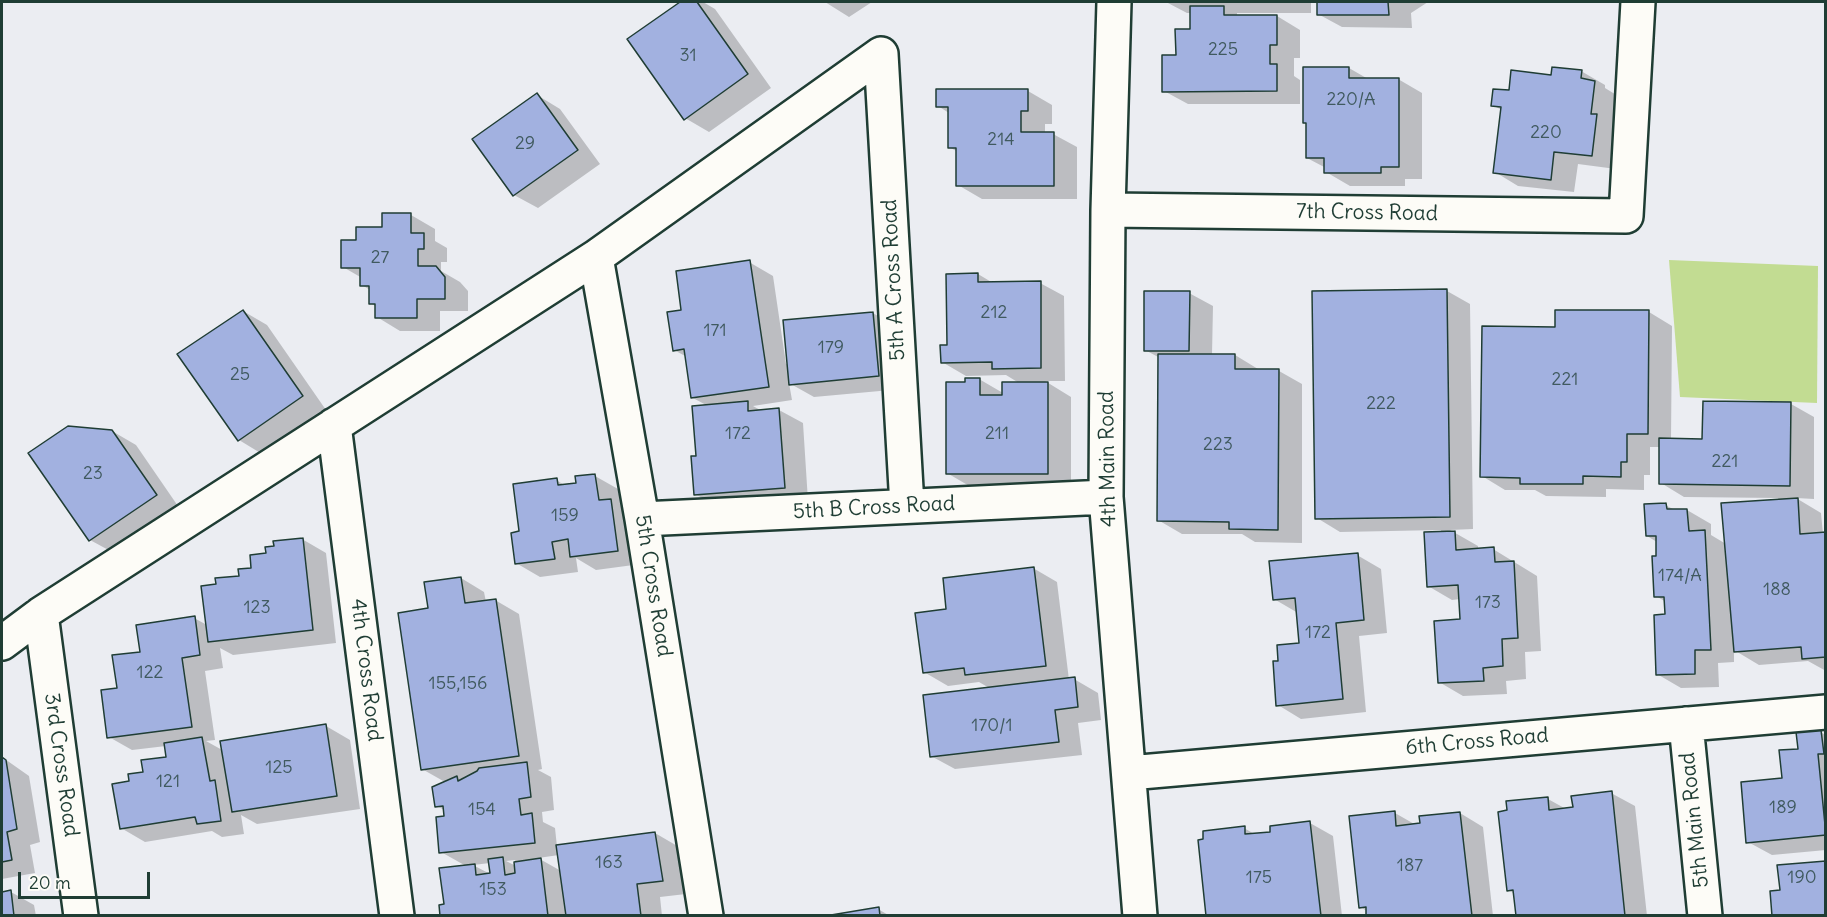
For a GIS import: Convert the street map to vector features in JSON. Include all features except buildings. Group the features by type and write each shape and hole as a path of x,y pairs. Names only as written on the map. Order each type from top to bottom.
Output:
{"street":[{"name":"4th Main Road","path":"1114,2 1108,210 1106,497 1140,915"},
{"name":"7th Cross Road","path":"1108,210 1626,216 1638,2"},
{"name":"5th A Cross Road","path":"596,257 881,54 907,506"},
{"path":"2,643 41,614 596,257"},
{"name":"5th Cross Road","path":"596,257 642,519 706,915"},
{"name":"4th Cross Road","path":"334,425 397,915"},
{"name":"5th B Cross Road","path":"642,519 1106,497"},
{"name":"3rd Cross Road","path":"41,614 81,915"},
{"name":"6th Cross Road","path":"1129,773 1826,712"},
{"name":"5th Main Road","path":"1686,724 1705,915"}],"green space":[{"path":"1669,260 1818,266 1817,403 1680,397"}]}
